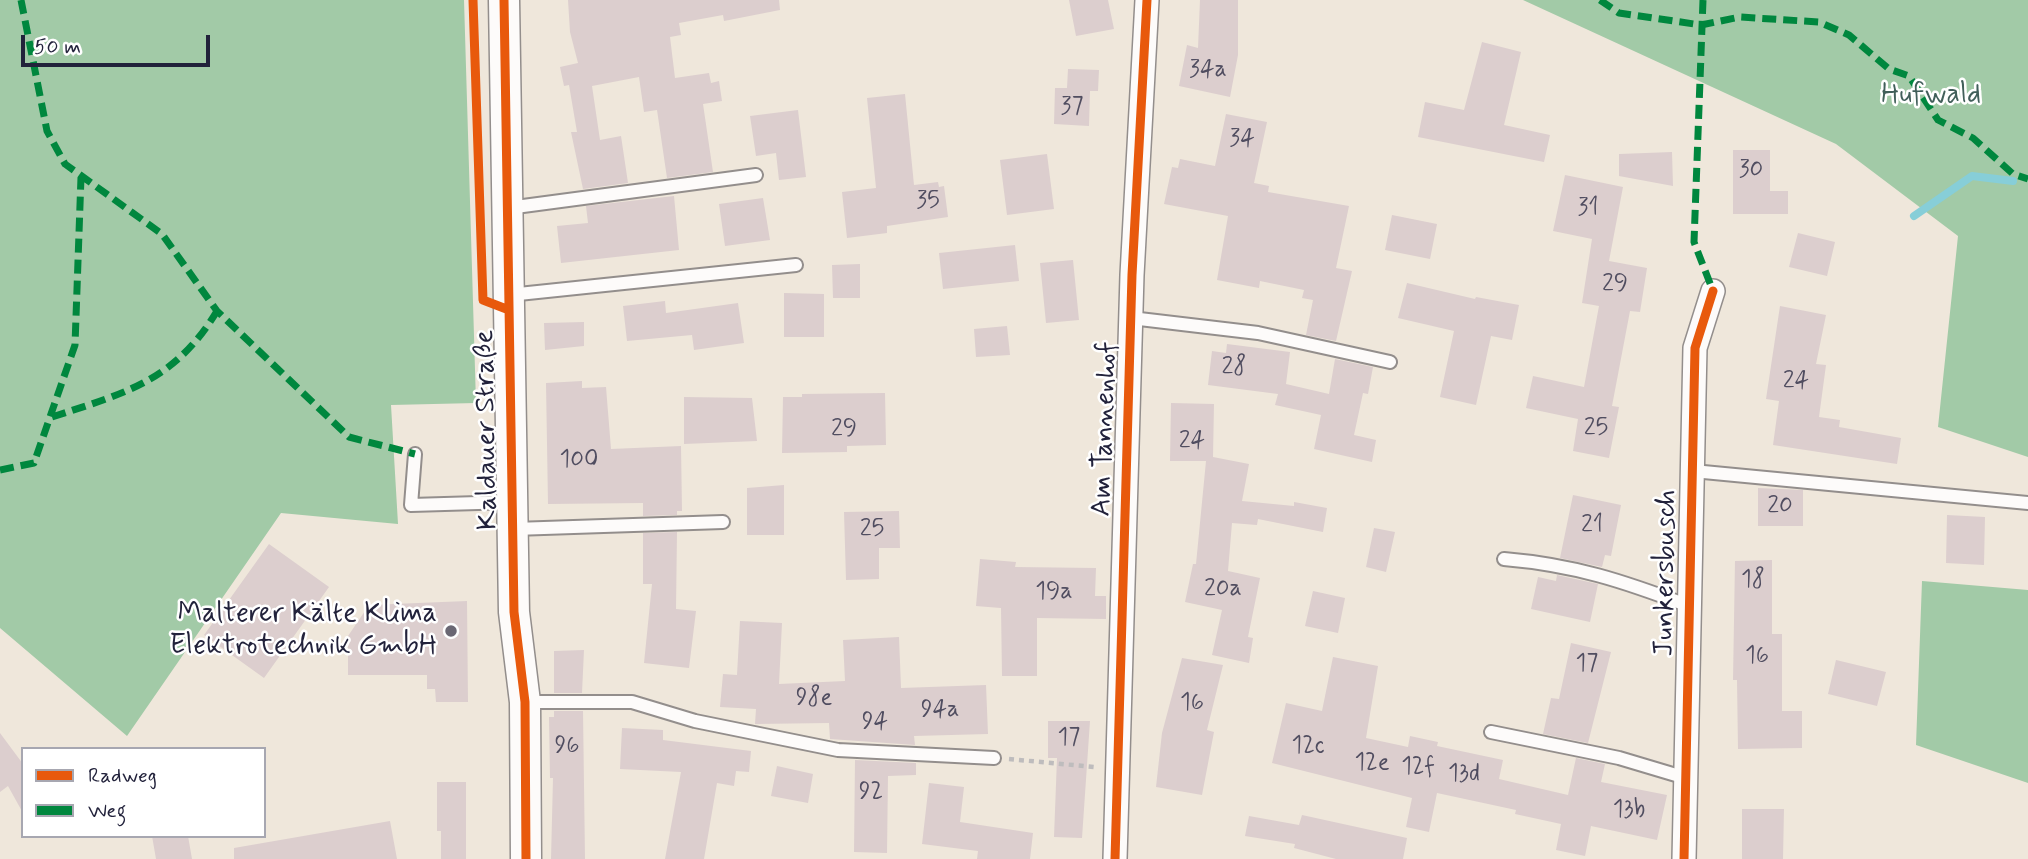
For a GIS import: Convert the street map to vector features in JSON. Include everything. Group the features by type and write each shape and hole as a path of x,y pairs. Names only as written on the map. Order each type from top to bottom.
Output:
{"street":[{"name":"Kaldauer Straße","path":"504,0 514,612 525,702 526,859"},
{"name":"Am Tannenhof","path":"1115,859 1120,769 1131,317 1147,0"},
{"name":"Junkersbusch","path":"1684,859 1695,348 1713,291"}],"lane":[{"path":"508,208 756,174"},
{"path":"508,295 796,265"},
{"path":"1131,317 1258,333 1390,362"},
{"path":"415,454 411,505 513,515 723,522"},
{"path":"1692,471 2028,503"},
{"path":"1504,559 1558,564 1627,582 1689,607"},
{"path":"525,702 632,702 695,721 838,750 994,758"},
{"path":"1491,732 1619,758 1686,778"}],"path":[{"path":"994,758 1120,769"}],"green space":[{"path":"0,0 464,0 476,403 391,405 398,524 281,513 127,736 0,628"},
{"name":"Hufwald","path":"1523,0 2028,0 2028,457 1938,427 1958,236 1836,144"},
{"path":"1922,581 2028,590 2028,783 1916,745"}],"building":[{"path":"568,0 779,0 780,10 724,21 723,15 679,23 681,35 670,37 675,78 709,73 711,83 719,81 722,101 703,104 713,172 667,178 657,110 644,112 639,77 592,86 600,140 621,136 628,183 583,189 571,132 577,132 569,85 564,86 560,67 578,63 570,32"},
{"path":"1069,0 1108,0 1114,29 1076,36"},
{"path":"1200,0 1238,0 1238,55 1230,97 1179,86 1187,45 1198,48"},
{"path":"1482,42 1521,52 1504,125 1550,135 1544,162 1418,137 1425,102 1464,110"},
{"path":"1068,69 1099,70 1098,91 1090,91 1089,126 1054,124 1055,88 1067,88"},
{"path":"905,94 914,185 938,182 939,187 944,186 948,217 887,226 887,233 847,238 842,192 876,188 867,98"},
{"path":"798,110 806,177 779,180 776,153 756,156 750,116"},
{"path":"1226,114 1267,122 1254,183 1269,186 1268,192 1349,206 1336,268 1352,271 1336,341 1306,335 1313,300 1302,298 1304,290 1260,281 1259,288 1217,280 1228,216 1164,204 1172,167 1178,168 1180,159 1215,166"},
{"path":"1733,150 1770,150 1770,191 1788,191 1788,214 1733,214"},
{"path":"1672,152 1673,186 1619,176 1619,154"},
{"path":"1047,154 1054,209 1007,215 1000,160"},
{"path":"1565,175 1623,187 1609,261 1647,268 1640,312 1630,311 1612,406 1619,407 1609,458 1573,451 1578,419 1526,408 1533,376 1584,387 1599,306 1582,303 1592,239 1553,231"},
{"path":"674,196 679,250 561,263 557,226 588,223 586,206"},
{"path":"763,198 770,240 725,246 719,204"},
{"path":"1392,215 1437,224 1430,259 1385,250"},
{"path":"1798,233 1835,242 1827,276 1789,267"},
{"path":"1015,245 1019,281 943,289 939,253"},
{"path":"1073,260 1079,320 1046,323 1040,263"},
{"path":"860,264 860,298 833,298 832,265"},
{"path":"1407,283 1475,299 1476,297 1519,305 1512,340 1491,336 1476,405 1440,397 1454,331 1398,318"},
{"path":"784,293 824,294 824,337 784,337"},
{"path":"665,301 666,313 738,303 744,343 694,350 692,335 627,341 623,306"},
{"path":"1780,306 1826,315 1816,364 1826,365 1819,417 1840,420 1839,427 1901,438 1897,464 1773,445 1779,401 1766,399"},
{"path":"584,322 584,346 545,350 544,323"},
{"path":"1007,326 1010,355 976,357 974,329"},
{"path":"1227,344 1290,352 1286,384 1329,394 1335,359 1373,367 1368,394 1363,393 1354,435 1376,440 1372,462 1314,449 1321,415 1275,405 1278,394 1208,385 1212,351 1226,353"},
{"path":"582,381 582,388 606,387 611,449 681,446 682,511 677,511 677,515 643,516 643,503 548,504 546,383"},
{"path":"885,393 886,445 847,446 847,452 782,453 783,397 802,397 802,394"},
{"path":"684,397 752,398 757,441 684,444"},
{"path":"1171,403 1214,404 1213,457 1249,464 1242,501 1294,506 1294,502 1327,508 1323,532 1258,519 1257,525 1232,523 1228,571 1260,578 1248,637 1253,638 1249,663 1212,655 1222,610 1185,602 1193,564 1196,564 1206,461 1170,461"},
{"path":"784,485 784,535 747,535 747,488"},
{"path":"1758,488 1803,490 1803,526 1758,526"},
{"path":"1573,495 1621,505 1611,556 1605,555 1602,567 1560,558"},
{"path":"899,511 900,548 879,548 879,579 846,580 844,512"},
{"path":"1947,515 1985,517 1984,565 1946,563"},
{"path":"1374,528 1395,532 1386,572 1366,567"},
{"path":"677,532 676,609 696,611 689,668 644,663 652,584 643,584 643,533"},
{"path":"269,544 329,587 264,678 204,635"},
{"path":"980,559 1016,562 1015,567 1096,568 1095,596 1106,596 1106,619 1037,618 1037,676 1002,676 1001,608 976,606"},
{"path":"1772,560 1772,634 1782,634 1782,711 1802,711 1802,748 1738,749 1737,680 1733,680 1735,561"},
{"path":"1557,575 1598,584 1590,622 1531,609 1538,577 1556,581"},
{"path":"1313,591 1345,598 1338,633 1305,626"},
{"path":"467,601 468,702 436,702 435,689 427,689 427,675 348,675 348,636 369,605"},
{"path":"740,621 782,623 779,684 845,681 843,640 899,637 901,688 986,685 988,734 914,736 915,745 830,739 829,723 755,724 756,709 720,707 723,674 737,675"},
{"path":"1571,643 1611,652 1588,743 1543,734 1551,698 1559,699"},
{"path":"584,650 582,693 554,693 554,651"},
{"path":"1333,657 1378,666 1366,738 1408,747 1410,736 1438,742 1437,746 1503,760 1499,779 1568,795 1576,758 1605,764 1601,782 1667,795 1657,840 1591,826 1585,856 1556,850 1561,824 1515,814 1516,810 1437,793 1429,832 1406,827 1412,798 1272,763 1286,703 1322,711"},
{"path":"1182,658 1223,665 1207,730 1214,732 1202,795 1156,787 1162,733"},
{"path":"1836,660 1886,672 1877,706 1828,694"},
{"path":"554,711 583,711 585,859 551,859 553,778 550,778 549,717 554,717"},
{"path":"1048,721 1090,721 1082,838 1054,837 1057,758 1048,758"},
{"path":"622,728 663,730 663,740 751,751 749,772 736,771 734,786 717,783 704,859 665,859 681,772 620,769"},
{"path":"0,733 21,761 21,809 8,786 0,792"},
{"path":"855,760 916,763 916,775 888,776 887,853 854,852"},
{"path":"777,766 813,774 808,803 771,796"},
{"path":"437,782 466,782 466,859 441,859 441,831 437,831"},
{"path":"929,783 964,787 960,822 1033,833 1030,859 977,859 978,851 922,844"},
{"path":"1742,809 1784,809 1783,859 1742,859"},
{"path":"1302,815 1407,838 1403,859 1336,859 1294,848 1295,844 1245,836 1249,816 1299,825"},
{"path":"390,821 397,859 234,859 234,848"},
{"path":"152,838 188,838 192,859 156,859"}],"waterway":[{"path":"1914,216 1972,176 2013,181"}],"marked path":[{"path":"21,0 47,131 65,164 162,234 217,311 349,437 415,454"},
{"path":"1600,0 1619,13 1701,25 1740,17 1819,22 1849,35 1889,69 1909,76 1938,120 1973,138 2013,174 2028,179"},
{"path":"1703,0 1694,242 1713,291"},
{"path":"0,470 34,463 75,345 81,177"},
{"path":"52,417 125,391 166,369 201,335 217,311"}],"cycle path":[{"path":"473,0 483,300 509,310"},
{"path":"504,0 514,612 525,702 526,859"},
{"path":"1115,859 1132,275 1147,0"},
{"path":"1684,859 1695,348 1713,291"}],"place":[{"name":"Malterer Kälte Klima Elektrotechnik GmbH","path":"451,631"}]}
